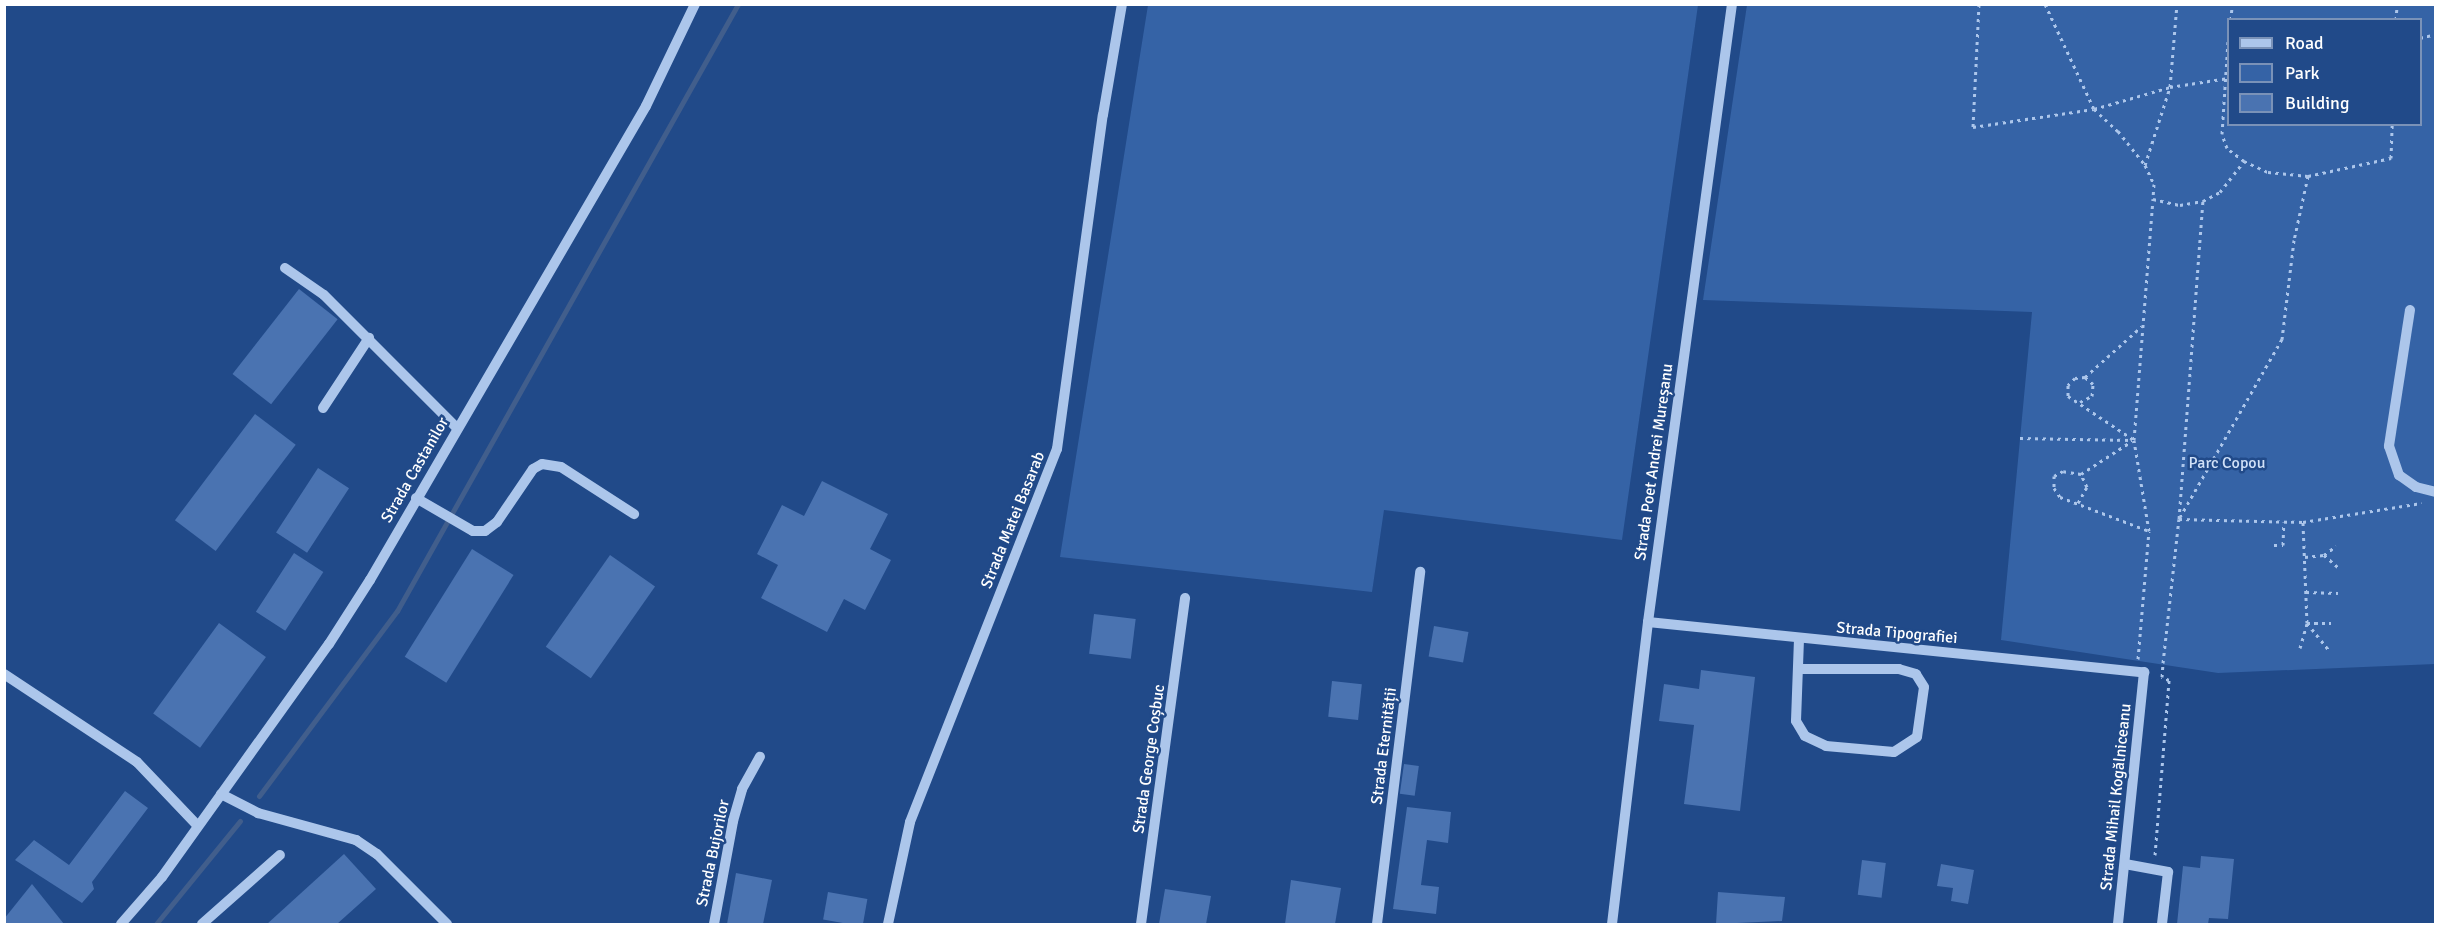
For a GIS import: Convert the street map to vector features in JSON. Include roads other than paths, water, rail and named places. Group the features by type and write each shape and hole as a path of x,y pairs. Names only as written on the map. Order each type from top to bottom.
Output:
{"street":[{"name":"Strada Castanilor","path":"121,924 198,826 329,644 646,106 695,4"},
{"name":"Strada Matei Basarab","path":"888,924 910,822 1058,449 1103,115 1122,4"},
{"name":"Strada Poet Andrei Mureșanu","path":"1612,924 1648,622 1732,4"},
{"path":"285,268 324,295 458,428"},
{"path":"2410,310 2389,446 2399,475 2416,487 2436,492"},
{"path":"323,408 369,338"},
{"path":"416,498 473,531 485,531 497,522 533,469 542,464 561,467 634,514"},
{"name":"Strada Eternității","path":"1377,924 1420,572"},
{"name":"Strada George Coșbuc","path":"1142,924 1185,598"},
{"name":"Strada Tipografiei","path":"1648,622 2144,672"},
{"path":"1799,639 1800,669 1796,721 1805,736 1826,746 1894,752 1917,736 1924,687 1916,674 1899,669 1800,669"},
{"name":"Strada Mihail Kogălniceanu","path":"2118,924 2144,672"},
{"path":"4,674 137,762 198,826"},
{"name":"Strada Bujorilor","path":"714,924 733,821 742,789 760,757"},
{"path":"221,794 258,813 356,840 376,854 447,924"},
{"path":"202,924 280,855"},
{"path":"2126,864 2168,872 2162,924"}],"waterway":[{"path":"259,796 397,611 738,4"},
{"path":"156,924 240,821"}],"park label":[{"name":"Parc Copou","path":"2227,463"}]}
